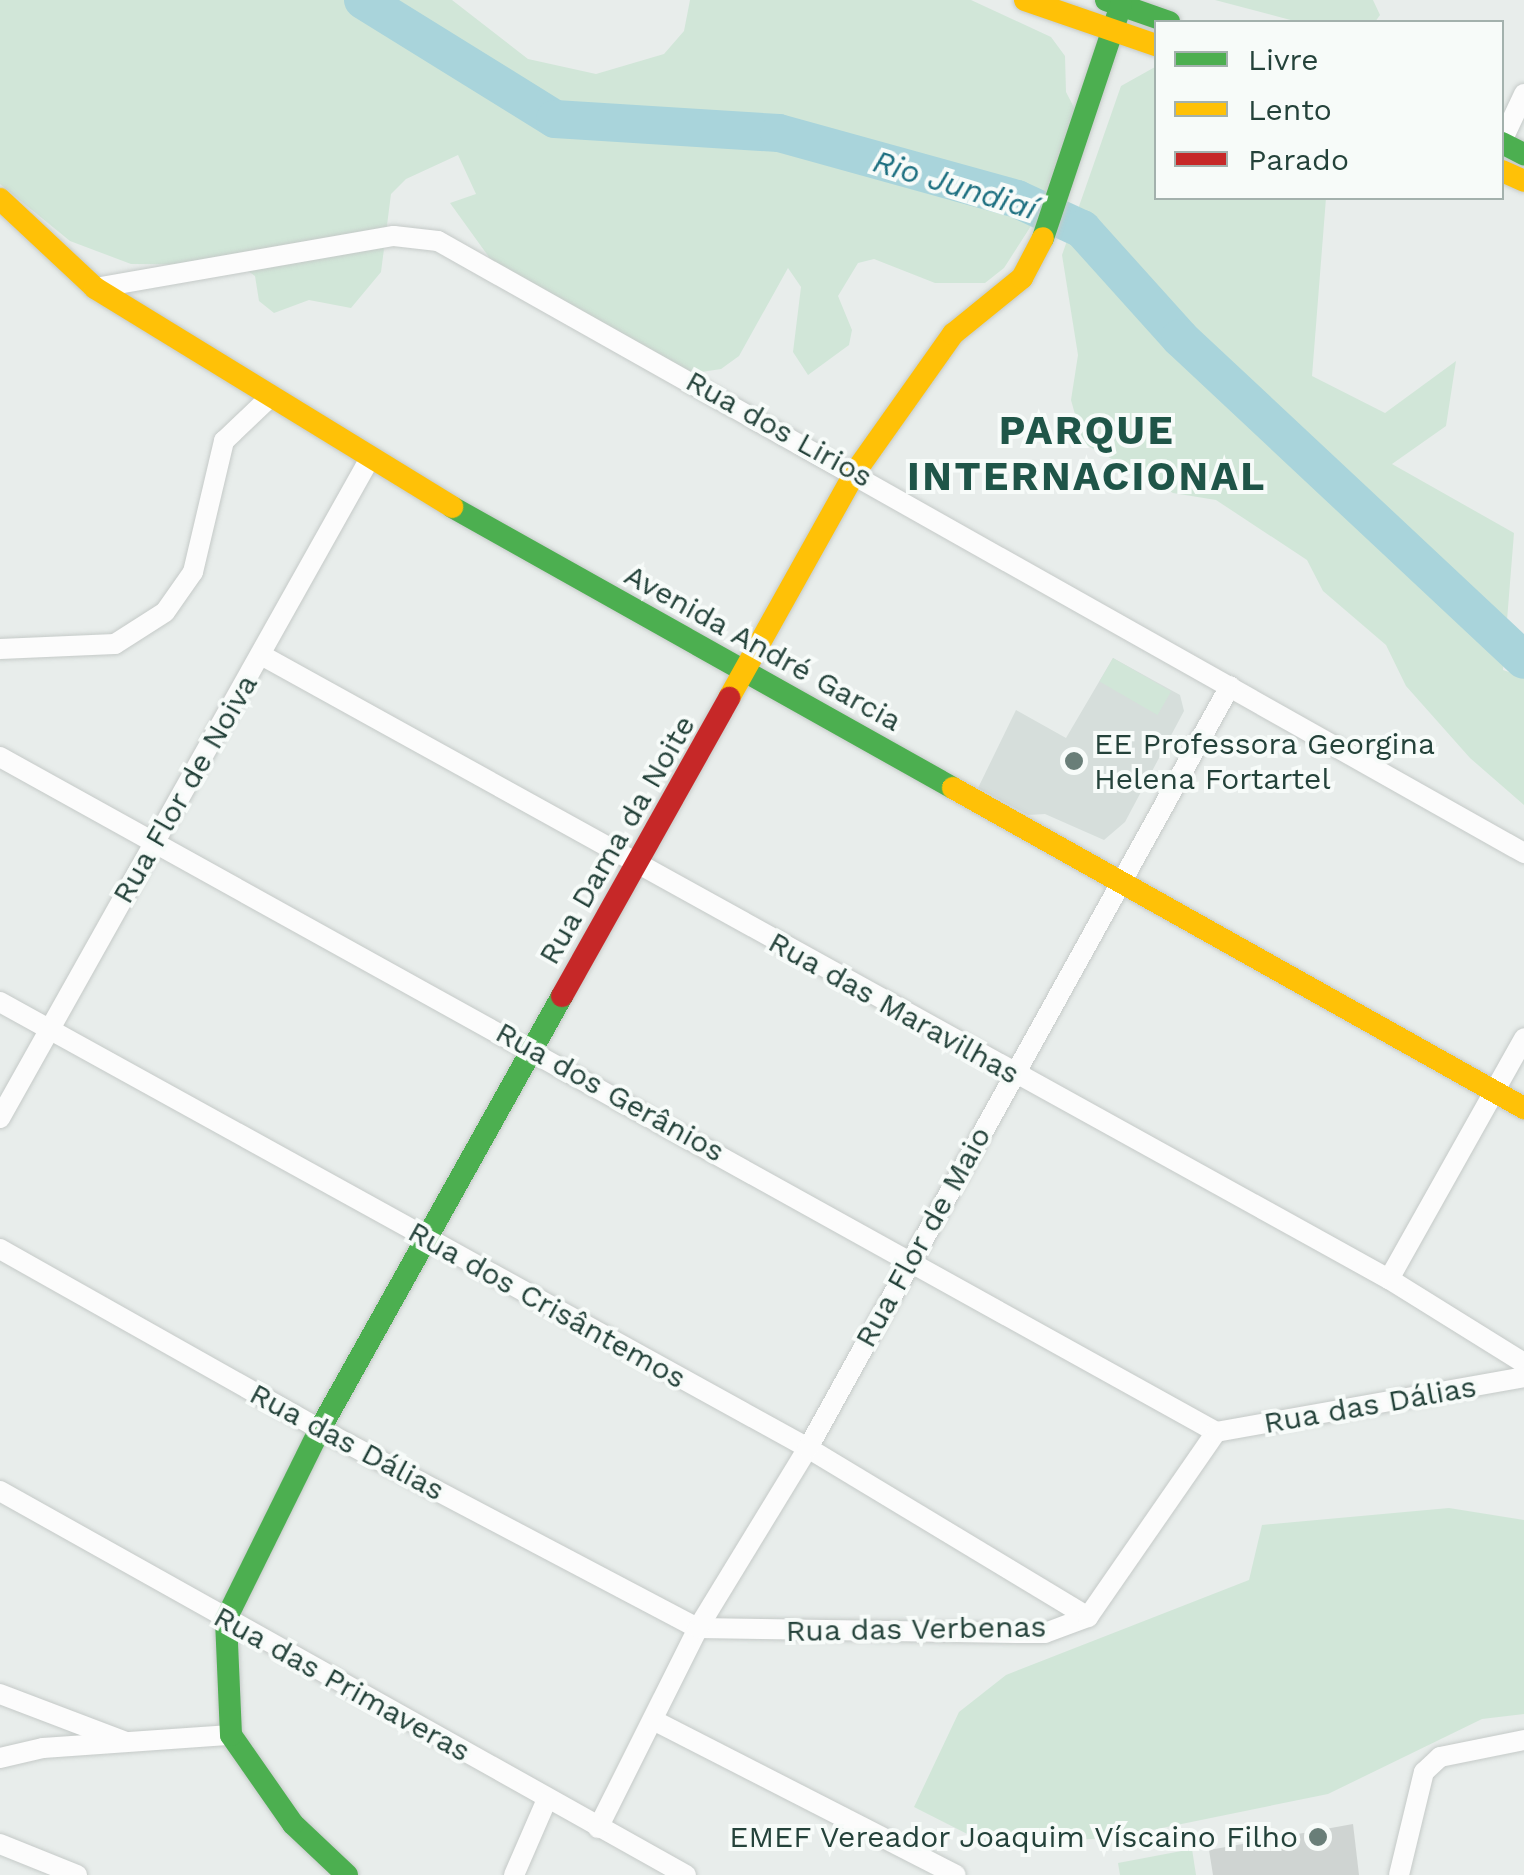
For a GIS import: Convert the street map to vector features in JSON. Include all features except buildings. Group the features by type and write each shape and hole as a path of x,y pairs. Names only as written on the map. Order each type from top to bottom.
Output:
{"street":[{"path":"1025,0 1154,44"},
{"path":"1114,3 1163,20"},
{"name":"Rua Dama da Noite","path":"232,1735 226,1619 320,1429 746,674 856,471 953,334 1022,278 1048,232 1062,182 1118,33 1114,3"},
{"path":"1504,138 1524,94"},
{"name":"Avenida André Garcia","path":"0,199 95,288 369,460 1524,1108"},
{"name":"Rua dos Lirios","path":"95,288 420,235 856,471 1524,854"},
{"path":"0,650 114,644 165,612 193,572 224,441 269,398"},
{"name":"Rua Flor de Noiva","path":"0,1118 153,839 263,656 369,460"},
{"name":"Rua das Maravilhas","path":"263,656 1389,1279 1524,1363"},
{"name":"Rua Flor de Maio","path":"698,1628 808,1448 909,1258 1230,686"},
{"name":"Rua dos Gerânios","path":"0,758 909,1258 1216,1432"},
{"name":"Rua dos Crisântemos","path":"0,1002 808,1448 1088,1617"},
{"path":"1389,1279 1524,1038"},
{"name":"Rua das Dálias","path":"0,1249 320,1429 698,1628"},
{"name":"Rua das Dálias","path":"1216,1432 1524,1377"},
{"name":"Rua das Verbenas","path":"698,1628 1018,1634 1045,1632 1088,1617 1216,1432"},
{"name":"Rua das Primaveras","path":"0,1491 686,1875"},
{"path":"598,1828 698,1628"},
{"path":"0,1694 135,1746"},
{"path":"652,1720 956,1875"},
{"path":"0,1758 44,1748 135,1746 232,1735 293,1824 347,1875"},
{"path":"1399,1875 1410,1808 1424,1772 1440,1757 1524,1740"},
{"path":"514,1875 547,1800"},
{"path":"0,1844 70,1873"}],"shaded area":[{"name":"EE Professora Georgina Helena Fortartel","path":"1113,658 1180,695 1184,711 1125,822 1104,840 1045,814 1028,815 978,788 1016,710 1066,738"}],"green space":[{"path":"0,0 452,0 528,59 596,74 664,54 684,31 690,0 971,0 1051,37 1065,56 1066,92 1079,117 1047,201 1004,268 985,283 935,283 874,259 858,263 838,296 852,330 849,345 808,375 793,352 801,287 788,268 739,356 721,369 695,373 660,364 499,271 450,203 476,194 458,155 406,179 391,194 381,272 351,308 309,300 274,313 259,301 255,276 240,265 131,264 70,241 0,184"},
{"path":"1215,0 1373,0 1380,15 1376,20 1290,20"},
{"path":"1154,68 1154,200 1326,200 1312,376 1385,413 1456,361 1446,426 1392,464 1514,533 1503,670 1524,677 1524,805 1470,758 1406,686 1386,645 1323,591 1307,560 1216,500 1173,493 1083,443 1071,400 1078,355 1062,255 1121,86"},
{"path":"1113,658 1171,692 1158,715 1100,681"},
{"path":"1449,1508 1524,1520 1524,1714 1482,1719 1328,1794 1113,1838 987,1844 914,1807 959,1712 1006,1675 1249,1580 1262,1525"},
{"path":"1192,1849 1196,1875 1120,1875 1118,1863"}],"waterway":[{"name":"Rio Jundiaí","path":"363,0 555,119 779,133 1017,199 1082,229 1180,338 1524,660"}],"traffic: fast":[{"path":"1106,0 1163,20"},
{"path":"1043,238 1121,5"},
{"path":"1504,144 1524,154"},
{"path":"452,507 953,788"},
{"path":"347,1875 293,1824 231,1735 226,1619 320,1429 562,996"}],"traffic: slow":[{"path":"1025,0 1154,44"},
{"path":"1504,172 1524,181"},
{"path":"0,199 95,288 452,507"},
{"path":"729,698 856,471 953,334 1022,278 1043,238"},
{"path":"953,788 1524,1108"}],"traffic: jam":[{"path":"562,996 729,698"}],"place":[{"name":"EE Professora Georgina Helena Fortartel","path":"1074,761"},
{"name":"EMEF Vereador Joaquim Víscaino Filho","path":"1318,1837"}],"district":[{"name":"PARQUE INTERNACIONAL","path":"1087,454"}]}
